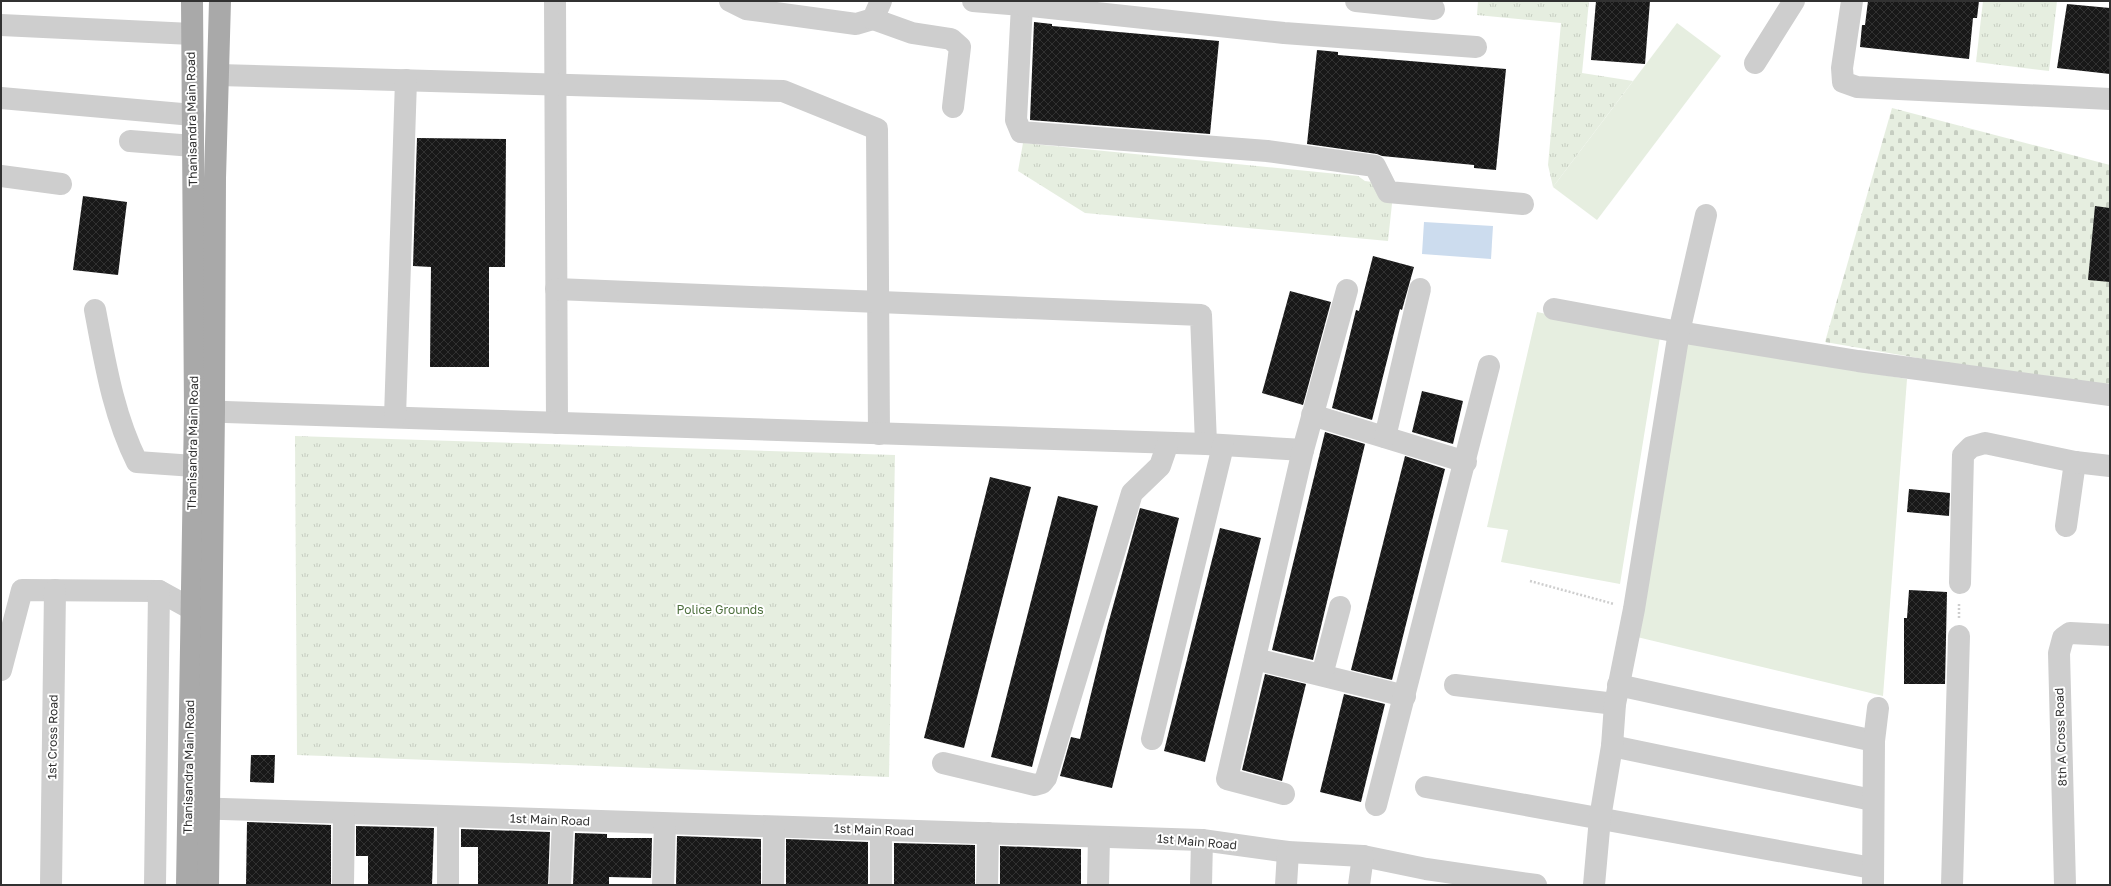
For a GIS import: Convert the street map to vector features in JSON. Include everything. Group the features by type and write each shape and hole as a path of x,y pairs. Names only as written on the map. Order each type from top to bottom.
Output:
{"main road":[{"name":"Thanisandra Main Road","path":"192,1 193,146 204,411 194,466 190,608 198,809 208,885"},
{"name":"Thanisandra Main Road","path":"187,885 198,809 204,411 215,178 220,1"}],"street":[{"path":"555,1 557,423"},
{"path":"730,1 746,9 782,16 856,24 877,10 912,33 951,39 960,47 953,108"},
{"path":"973,1 1284,33 1476,48"},
{"path":"1356,1 1434,9"},
{"path":"1755,63 1794,1"},
{"path":"1852,1 1842,68 1843,82 1857,87 2110,99"},
{"path":"1022,5 1016,120 1021,132 1267,151 1375,166 1388,192 1523,204"},
{"path":"1,24 192,34"},
{"path":"218,75 783,91 877,129 879,434"},
{"path":"395,417 406,80"},
{"path":"1,98 193,115"},
{"path":"130,141 193,146"},
{"path":"1,176 62,184"},
{"path":"1594,885 1600,818 1612,746 1617,695 1634,609 1679,332 1706,215"},
{"path":"556,289 1201,315 1214,445 1152,739"},
{"path":"1385,437 1420,289"},
{"path":"1284,794 1227,779 1303,450 1347,290"},
{"path":"1554,309 1679,332 1858,361 2110,395"},
{"path":"96,310 111,396 126,439 137,462 194,466"},
{"path":"1376,805 1466,462 1489,366"},
{"path":"204,411 1214,445 1303,450"},
{"path":"1312,415 1466,462"},
{"path":"1960,583 1963,455 1971,447 1985,443 2075,462 2110,466"},
{"path":"944,763 1034,785 1042,783 1046,778 1132,493 1160,466 1168,444"},
{"path":"2066,526 2075,462"},
{"path":"1,670 22,590 159,591 190,608"},
{"name":"1st Cross Road","path":"51,885 55,590"},
{"path":"155,885 159,591"},
{"path":"1322,675 1340,607"},
{"name":"8th A Cross Road","path":"2065,885 2059,652 2063,638 2070,633 2110,635"},
{"path":"1952,885 1958,636"},
{"path":"1254,659 1405,696"},
{"path":"1455,685 1617,695 1874,741"},
{"path":"1426,787 1600,818 1873,876 1872,800 1874,741 1878,708"},
{"path":"1612,746 1872,800"},
{"name":"1st Main Road","path":"198,809 1202,840 1288,852 1363,856 1425,877 1536,885"},
{"path":"343,885 344,814"},
{"path":"448,817 448,885"},
{"path":"560,885 563,821"},
{"path":"663,885 665,824"},
{"path":"773,885 774,827"},
{"path":"881,830 881,885"},
{"path":"987,885 988,834"},
{"path":"1098,885 1099,837"},
{"path":"1201,885 1202,840"},
{"path":"1286,885 1288,852"},
{"path":"1359,885 1363,856"}],"path":[{"path":"1530,581 1634,609"},
{"path":"1958,636 1960,583"}],"green space":[{"path":"1478,1 1589,1 1582,73 1633,81 1553,187 1548,165 1561,23 1477,15"},
{"path":"1983,1 2057,1 2049,71 1976,62"},
{"path":"1677,23 1721,56 1597,220 1553,187"},
{"path":"1892,108 2110,165 2110,391 1825,342"},
{"path":"1023,143 1358,176 1365,181 1394,185 1388,241 1085,213 1018,171"},
{"path":"1537,312 1660,337 1620,584 1501,562 1508,530 1487,527"},
{"path":"1687,342 1907,379 1883,696 1637,637"},
{"name":"Police Grounds","path":"295,436 895,455 889,777 297,755"}],"water":[{"path":"1424,222 1493,226 1491,259 1422,254"}],"building":[{"path":"1596,1 1650,1 1645,64 1591,60"},
{"path":"1868,1 1979,1 1977,18 1973,18 1969,59 1860,47 1862,25 1865,25"},
{"path":"2067,4 2110,8 2110,74 2057,68"},
{"path":"1034,22 1052,24 1052,26 1219,41 1210,134 1030,120"},
{"path":"1317,50 1338,52 1338,55 1506,69 1496,170 1474,168 1474,165 1382,156 1307,144"},
{"path":"417,138 506,139 505,267 489,267 489,367 430,367 431,267 413,266"},
{"path":"83,196 127,202 118,275 73,270"},
{"path":"2095,206 2110,208 2110,282 2088,280"},
{"path":"1373,256 1414,267 1402,310 1400,309 1372,420 1332,408 1356,310 1359,311"},
{"path":"1290,291 1331,302 1303,405 1262,393"},
{"path":"1422,391 1463,401 1453,444 1412,432"},
{"path":"1325,432 1365,444 1313,660 1272,650"},
{"path":"1405,456 1445,469 1392,680 1351,670"},
{"path":"990,477 1031,487 964,748 924,738"},
{"path":"1909,489 1950,493 1949,516 1907,512"},
{"path":"1058,496 1098,506 1032,767 991,757"},
{"path":"1140,508 1179,518 1112,788 1060,776 1071,737 1080,739 1107,628"},
{"path":"1220,528 1261,538 1205,762 1164,751"},
{"path":"1909,590 1947,592 1945,684 1904,684 1904,618 1907,618"},
{"path":"1265,674 1306,684 1282,781 1242,770"},
{"path":"1344,694 1385,704 1361,802 1320,792"},
{"path":"251,755 275,755 274,783 250,782"},
{"path":"247,822 331,825 331,885 246,885"},
{"path":"356,826 434,828 432,885 368,885 368,856 356,856"},
{"path":"461,829 550,832 548,885 478,885 478,847 461,847"},
{"path":"575,833 607,834 607,838 652,838 651,878 609,877 609,885 573,885"},
{"path":"677,836 761,839 761,885 676,885"},
{"path":"786,839 868,842 868,885 786,885"},
{"path":"894,843 975,845 975,885 894,885"},
{"path":"1000,846 1081,849 1081,885 1000,885"}]}
